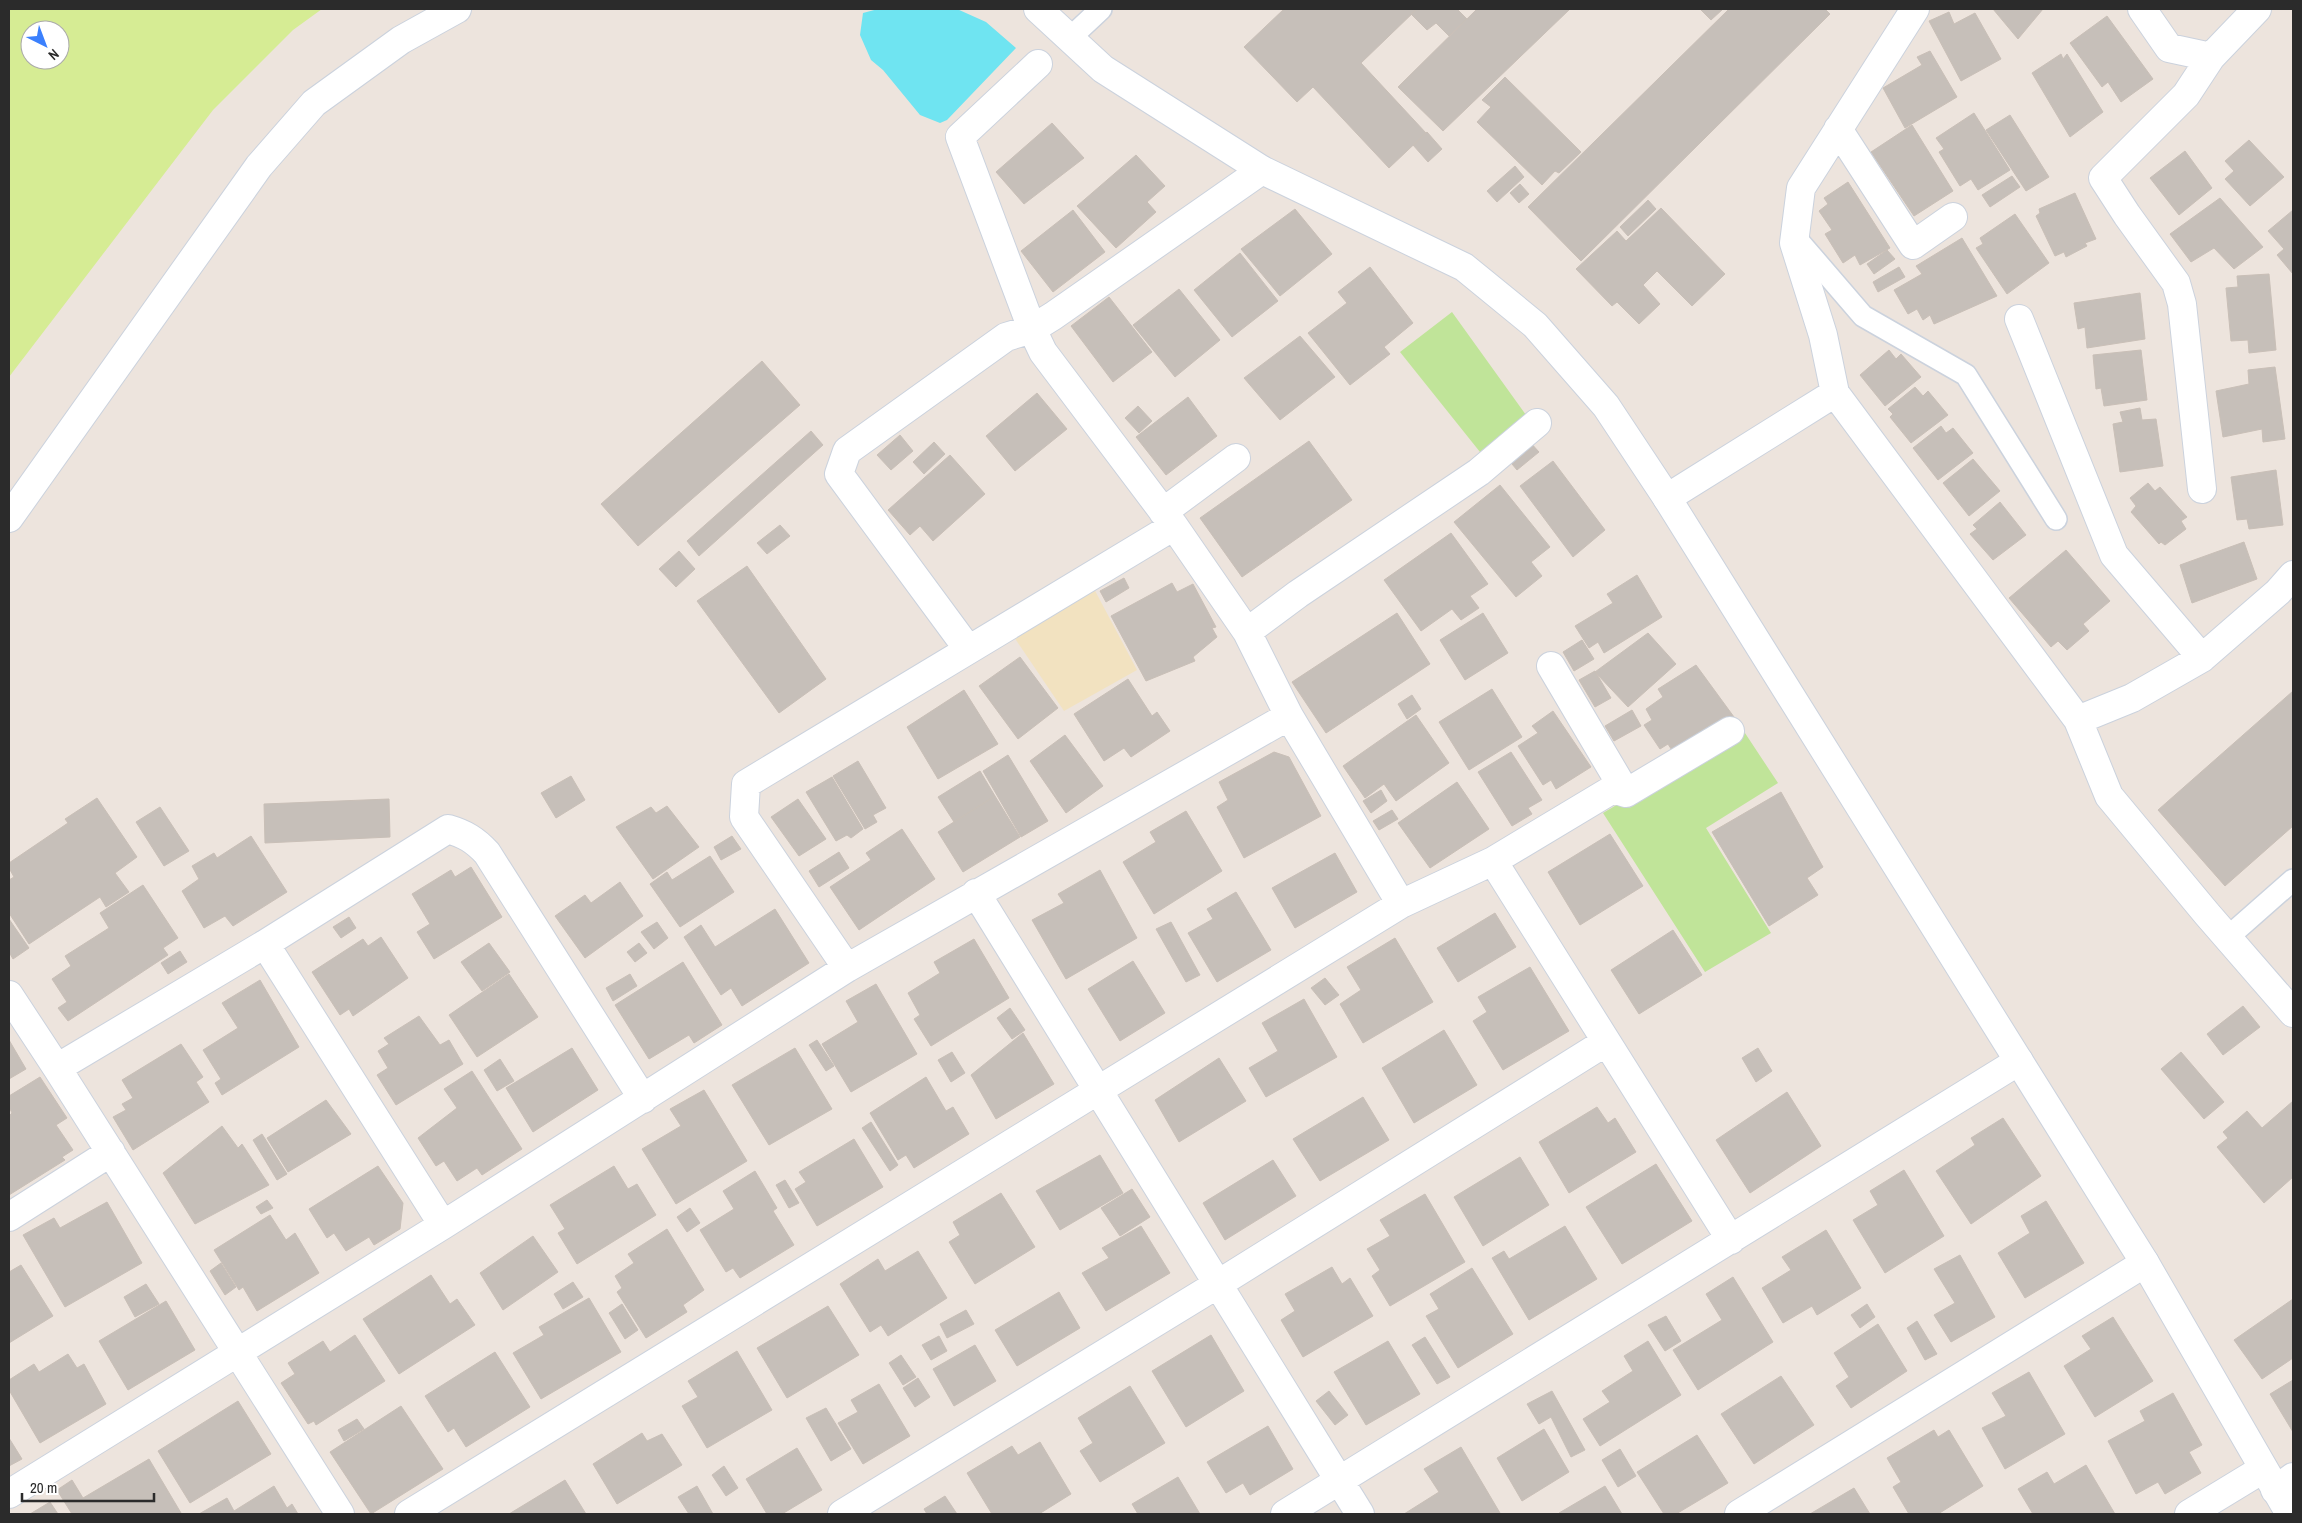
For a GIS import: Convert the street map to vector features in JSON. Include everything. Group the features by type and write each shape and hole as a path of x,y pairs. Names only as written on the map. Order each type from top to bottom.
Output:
{"street":[{"path":"9,518 259,166 314,103 401,40 457,9"},
{"path":"1038,9 1103,68 1262,170 1464,267 1535,325 1606,406 1667,498 2145,1263 2277,1478 2290,1514"},
{"path":"1914,9 1801,188 1794,243 1823,335 1835,393 2078,720 2109,796 2227,938 2293,1013"},
{"path":"2142,9 2169,48 2211,57"},
{"path":"2202,489 2182,304 2176,283 2103,178 2186,95 2211,57 2257,9"},
{"path":"1038,64 960,136 1032,329 1043,352 1169,519 1247,632 1289,716 1402,904"},
{"path":"1838,129 1913,245 1952,217"},
{"path":"968,649 839,474 847,451 1006,337 1032,329 1053,316 1262,170"},
{"path":"2018,318 2114,554 2202,658"},
{"path":"1667,498 1835,393"},
{"path":"1247,632 1298,594 1479,472 1537,423"},
{"path":"847,968 744,817 746,784 968,649 1169,519 1236,458"},
{"path":"2078,720 2132,698 2202,658 2278,592 2293,575"},
{"path":"1550,666 1626,793"},
{"path":"9,1494 236,1351 443,1225 847,968 1289,716"},
{"path":"409,1514 1096,1090 1402,904 1493,861 1613,789 1626,793 1730,731"},
{"path":"58,1068 265,944 448,829 463,833 476,841 487,853 643,1099"},
{"path":"1493,861 1731,1240"},
{"path":"976,893 1096,1090 1360,1514"},
{"path":"265,944 443,1225"},
{"path":"9,995 58,1068 340,1514"},
{"path":"842,1514 1218,1284 1606,1042"},
{"path":"1285,1514 2019,1061"},
{"path":"9,1217 111,1152"},
{"path":"1739,1514 2145,1263"},
{"path":"2189,1514 2277,1478"}],"lane":[{"path":"1070,38 1102,9"},
{"path":"1795,236 1863,316 1966,375 2056,519"},
{"path":"2227,938 2293,880"}],"green space":[{"path":"9,9 322,9 293,30 213,110 9,377"},
{"path":"1452,312 1526,415 1480,452 1400,352"},
{"path":"1743,730 1778,783 1706,828 1771,933 1705,972 1603,813"}],"sand":[{"path":"1092,585 1137,670 1064,711 1012,634"}],"water":[{"path":"878,9 957,9 986,22 1016,48 947,120 940,123 920,115 883,70 871,60 860,35 863,13"}],"building":[{"path":"1284,9 1417,9 1361,63 1426,133 1389,168 1313,87 1297,102 1244,47"},
{"path":"1417,9 1457,9 1467,19 1449,36 1436,23 1427,30 1411,14"},
{"path":"1477,9 1570,9 1443,131 1398,87"},
{"path":"1700,9 1723,9 1711,20"},
{"path":"1729,9 1825,9 1830,14 1581,261 1528,207"},
{"path":"1993,9 2043,9 2018,39"},
{"path":"1949,12 1954,24 1975,13 2001,59 1961,81 1929,21"},
{"path":"2107,16 2153,79 2121,102 2108,82 2102,87 2070,43"},
{"path":"1930,51 1957,97 1905,128 1883,88 1922,65 1917,57"},
{"path":"2061,54 2063,59 2067,54 2103,112 2070,137 2032,73"},
{"path":"1505,77 1581,152 1559,173 1555,171 1542,185 1477,122 1491,107 1482,100"},
{"path":"1974,113 2010,170 1978,190 1971,179 1960,186 1939,152 1944,149 1936,138"},
{"path":"2010,115 2049,177 2026,191 1986,130"},
{"path":"1052,123 1084,158 1024,204 996,172"},
{"path":"1912,125 1953,191 1914,216 1871,152"},
{"path":"1427,132 1442,149 1428,162 1413,145"},
{"path":"2249,140 2284,177 2250,206 2225,179 2234,171 2225,161"},
{"path":"2185,151 2212,188 2179,215 2150,178"},
{"path":"1136,155 1165,186 1147,202 1156,212 1116,248 1077,206"},
{"path":"1515,166 1524,177 1497,202 1487,191"},
{"path":"2012,176 2020,187 1990,207 1982,195"},
{"path":"1848,182 1890,248 1860,265 1855,255 1843,263 1825,234 1832,230 1819,211 1828,204 1824,198"},
{"path":"1520,184 1529,194 1519,203 1510,193"},
{"path":"2075,193 2096,239 2085,243 2087,246 2066,257 2064,252 2055,256 2036,216 2040,213 2039,209"},
{"path":"2220,198 2263,247 2234,269 2214,248 2191,262 2170,234"},
{"path":"1648,200 1656,209 1628,236 1620,227"},
{"path":"1661,208 1725,274 1692,306 1657,271 1643,285 1660,304 1639,324 1617,302 1612,306 1576,269 1617,231 1626,241"},
{"path":"1295,209 1332,254 1280,296 1241,249"},
{"path":"1073,210 1105,252 1053,292 1021,251"},
{"path":"2293,210 2293,274 2277,255 2284,249 2268,231"},
{"path":"2015,214 2049,263 2007,294 1976,248 1983,244 1980,238"},
{"path":"1962,238 1997,296 1934,324 1930,315 1923,320 1917,309 1908,314 1894,290 1922,274 1916,266"},
{"path":"1887,250 1895,259 1874,274 1867,264"},
{"path":"1240,253 1278,301 1232,337 1194,290"},
{"path":"1370,267 1413,323 1384,347 1390,354 1350,385 1308,333 1347,303 1338,292"},
{"path":"1899,267 1905,277 1878,292 1873,282"},
{"path":"2269,274 2276,350 2249,353 2248,340 2231,341 2226,288 2238,287 2237,276"},
{"path":"1179,289 1220,340 1175,377 1133,325"},
{"path":"2140,293 2145,339 2087,348 2085,327 2078,329 2074,303"},
{"path":"1109,297 1152,352 1113,382 1071,326"},
{"path":"1300,336 1335,377 1280,420 1244,378"},
{"path":"1889,350 1896,359 1901,354 1921,377 1885,406 1860,375"},
{"path":"2141,350 2147,400 2104,406 2101,388 2096,389 2093,355"},
{"path":"762,361 800,405 638,546 601,504"},
{"path":"2275,367 2285,439 2263,442 2262,429 2223,437 2216,391 2249,384 2248,370"},
{"path":"1915,387 1923,396 1928,391 1948,415 1911,443 1890,417 1893,414 1888,409"},
{"path":"1037,393 1067,429 1015,471 986,436"},
{"path":"1188,397 1217,436 1166,475 1136,437"},
{"path":"1138,406 1152,421 1139,433 1125,418"},
{"path":"2140,408 2142,420 2156,419 2163,466 2120,472 2113,424 2123,422 2120,412"},
{"path":"1941,426 1946,433 1953,428 1973,453 1938,480 1913,448"},
{"path":"811,431 823,445 699,556 687,541"},
{"path":"900,435 913,451 891,470 877,455"},
{"path":"1309,441 1352,500 1242,577 1200,518"},
{"path":"1529,441 1539,452 1517,470 1507,458"},
{"path":"934,442 945,454 924,474 913,462"},
{"path":"950,455 985,494 933,541 920,526 910,535 888,510"},
{"path":"1973,459 2000,491 1969,516 1943,483"},
{"path":"1553,461 1605,530 1573,557 1520,486"},
{"path":"2276,470 2283,525 2249,529 2247,519 2237,520 2231,477"},
{"path":"2148,483 2155,491 2160,487 2187,517 2181,521 2186,529 2165,545 2161,542 2159,544 2131,512 2136,506 2130,498"},
{"path":"1500,485 1550,547 1531,562 1542,576 1516,597 1454,522"},
{"path":"2000,502 2026,535 1993,560 1970,534 1977,529 1973,525"},
{"path":"780,525 790,536 767,554 757,543"},
{"path":"1451,533 1488,584 1470,596 1479,608 1461,620 1452,609 1421,631 1384,580"},
{"path":"2244,542 2257,579 2192,603 2180,565"},
{"path":"2066,550 2110,601 2083,624 2089,631 2067,650 2058,641 2051,647 2009,598"},
{"path":"679,551 695,569 676,587 659,569"},
{"path":"747,566 826,679 779,713 697,601"},
{"path":"1637,575 1662,617 1604,653 1598,642 1589,648 1575,626 1613,603 1607,594"},
{"path":"1124,578 1129,588 1106,602 1100,591"},
{"path":"1172,583 1177,592 1193,584 1216,627 1212,628 1217,637 1193,657 1195,661 1146,681 1111,616"},
{"path":"1397,613 1430,664 1326,733 1292,682"},
{"path":"1483,613 1508,653 1465,680 1440,640"},
{"path":"1648,633 1676,664 1628,707 1595,672"},
{"path":"1582,640 1594,659 1574,671 1563,652"},
{"path":"1020,657 1058,708 1018,739 979,686"},
{"path":"1696,665 1734,717 1675,755 1668,744 1660,749 1644,725 1652,720 1646,709 1663,697 1658,689"},
{"path":"1595,671 1611,698 1595,707 1579,680"},
{"path":"1128,679 1152,716 1157,712 1170,731 1131,757 1124,748 1104,761 1074,714"},
{"path":"1492,689 1522,737 1469,770 1439,722"},
{"path":"964,690 998,744 938,779 907,727"},
{"path":"2293,691 2293,826 2225,886 2158,810"},
{"path":"1412,695 1421,709 1407,719 1398,704"},
{"path":"1632,710 1641,726 1614,741 1605,726"},
{"path":"1553,711 1591,767 1556,789 1551,780 1543,785 1518,746 1538,733 1532,726"},
{"path":"1416,715 1449,763 1396,801 1384,784 1365,798 1343,766"},
{"path":"1065,735 1103,786 1066,813 1030,761"},
{"path":"1274,752 1289,757 1321,816 1244,858 1217,807 1228,800 1219,782"},
{"path":"1511,752 1542,800 1528,808 1532,814 1512,826 1478,772"},
{"path":"1008,755 1048,821 1021,837 983,771"},
{"path":"858,761 886,808 873,815 877,822 865,829 833,776"},
{"path":"980,771 995,796 954,822 938,797"},
{"path":"571,776 585,800 556,818 541,793"},
{"path":"832,777 863,829 851,838 847,835 836,841 806,792"},
{"path":"1457,782 1489,829 1430,868 1398,823"},
{"path":"1381,790 1387,801 1371,813 1363,801"},
{"path":"1781,792 1823,867 1807,878 1818,895 1769,926 1712,832"},
{"path":"995,796 1020,837 963,872 938,832"},
{"path":"97,798 137,857 115,873 129,892 106,907 100,897 29,944 9,913 9,880 14,877 9,868 9,863 68,823 65,819"},
{"path":"389,799 390,837 265,843 264,804"},
{"path":"798,799 826,839 799,856 771,817"},
{"path":"667,806 699,847 653,879 616,827 651,807 656,813"},
{"path":"160,807 189,851 164,866 136,822"},
{"path":"1392,810 1398,819 1379,830 1373,821"},
{"path":"1186,811 1222,871 1154,914 1123,862 1156,842 1150,832"},
{"path":"902,829 935,879 859,930 830,887 871,860 866,853"},
{"path":"1610,834 1643,886 1580,925 1548,872"},
{"path":"251,836 287,892 233,926 225,916 204,928 182,891 199,879 192,866 214,853 217,858"},
{"path":"732,836 741,849 721,860 714,847"},
{"path":"839,852 849,868 819,887 809,871"},
{"path":"1335,853 1357,892 1295,928 1272,888"},
{"path":"710,856 734,892 680,927 650,884 667,872 672,880"},
{"path":"471,867 502,917 434,959 417,932 430,924 412,894 451,870 455,877"},
{"path":"1100,870 1137,938 1066,979 1032,920 1064,903 1058,894"},
{"path":"620,882 643,916 585,958 555,916 585,895 591,903"},
{"path":"143,885 178,938 163,948 168,955 68,1021 58,1008 67,1002 52,979 71,966 65,956 109,928 100,913"},
{"path":"1236,892 1271,950 1217,982 1188,933 1213,919 1207,909"},
{"path":"775,909 809,963 742,1006 731,988 721,995 684,937 701,925 715,947"},
{"path":"1495,913 1516,947 1458,982 1437,948"},
{"path":"349,917 356,928 341,938 333,927"},
{"path":"9,919 29,948 13,959 9,952"},
{"path":"657,922 668,938 654,949 641,932"},
{"path":"1171,922 1200,975 1186,982 1156,929"},
{"path":"1673,930 1702,975 1639,1014 1611,970"},
{"path":"381,937 408,978 353,1016 349,1009 340,1015 312,972 363,939 368,946"},
{"path":"1395,938 1433,1002 1363,1043 1340,1004 1361,990 1347,967"},
{"path":"974,939 1009,998 931,1046 914,1019 920,1015 908,993 940,973 934,962"},
{"path":"489,943 510,972 482,991 461,962"},
{"path":"639,943 647,953 635,962 627,952"},
{"path":"180,951 187,962 168,974 161,963"},
{"path":"1133,961 1165,1013 1120,1041 1088,989"},
{"path":"683,962 722,1025 694,1043 689,1035 649,1059 615,1005"},
{"path":"1530,967 1569,1031 1503,1070 1473,1021 1487,1012 1478,997"},
{"path":"509,974 538,1017 477,1057 449,1015"},
{"path":"630,974 637,986 613,1001 606,988"},
{"path":"1325,978 1339,995 1325,1005 1311,988"},
{"path":"260,980 299,1047 222,1095 215,1083 221,1079 203,1050 238,1028 222,1003"},
{"path":"876,984 917,1054 851,1092 822,1044 858,1022 846,1001"},
{"path":"1304,999 1337,1057 1266,1097 1249,1068 1278,1051 1262,1023"},
{"path":"2243,1006 2260,1027 2223,1055 2207,1034"},
{"path":"1010,1008 1025,1030 1012,1039 997,1018"},
{"path":"419,1016 440,1045 449,1040 463,1064 396,1105 377,1075 388,1068 378,1051 389,1044 384,1038"},
{"path":"1444,1030 1477,1085 1414,1123 1382,1068"},
{"path":"1023,1033 1054,1084 996,1119 971,1075"},
{"path":"9,1040 26,1069 9,1079"},
{"path":"817,1040 834,1066 826,1071 809,1045"},
{"path":"181,1044 203,1077 196,1082 209,1102 133,1150 113,1117 126,1110 122,1104 133,1098 122,1080"},
{"path":"572,1048 598,1090 533,1132 506,1088"},
{"path":"795,1048 832,1109 769,1145 732,1085"},
{"path":"1758,1048 1772,1071 1756,1082 1742,1058"},
{"path":"952,1052 965,1073 951,1082 938,1060"},
{"path":"2181,1052 2224,1102 2204,1119 2161,1069"},
{"path":"1219,1058 1246,1101 1179,1142 1155,1100"},
{"path":"500,1059 514,1081 497,1091 484,1070"},
{"path":"472,1071 522,1149 482,1175 477,1168 457,1181 444,1161 436,1166 418,1138 457,1108 444,1089"},
{"path":"40,1077 67,1118 56,1125 73,1150 62,1157 65,1160 9,1195 9,1116 12,1113 9,1107 9,1096"},
{"path":"926,1077 946,1111 953,1107 969,1134 914,1168 906,1155 898,1160 870,1113"},
{"path":"704,1090 747,1161 676,1204 642,1149 681,1126 670,1109"},
{"path":"1787,1092 1821,1146 1750,1193 1716,1140"},
{"path":"1363,1097 1389,1140 1320,1181 1293,1139"},
{"path":"326,1100 351,1134 288,1172 267,1138"},
{"path":"2293,1101 2293,1177 2264,1203 2217,1147 2228,1138 2223,1132 2247,1111 2262,1128"},
{"path":"1597,1107 1608,1123 1615,1118 1636,1152 1569,1193 1539,1142"},
{"path":"2003,1118 2041,1176 1971,1224 1936,1171 1975,1145 1971,1138"},
{"path":"871,1122 898,1165 890,1171 862,1128"},
{"path":"222,1126 238,1148 242,1144 269,1185 195,1224 163,1173"},
{"path":"262,1134 287,1174 277,1180 253,1140"},
{"path":"854,1139 883,1187 817,1226 795,1189 806,1182 799,1172"},
{"path":"1100,1155 1123,1193 1060,1230 1036,1191"},
{"path":"1520,1157 1549,1205 1483,1246 1454,1197"},
{"path":"1273,1160 1296,1196 1225,1240 1203,1203"},
{"path":"1656,1164 1692,1221 1622,1264 1586,1207"},
{"path":"378,1166 403,1203 400,1229 374,1245 369,1237 346,1251 334,1233 327,1238 309,1209"},
{"path":"614,1166 628,1189 637,1184 656,1215 577,1264 558,1233 565,1229 550,1205"},
{"path":"1904,1170 1944,1236 1885,1273 1853,1220 1878,1205 1870,1191"},
{"path":"755,1171 777,1208 773,1211 794,1245 740,1278 733,1268 726,1272 700,1230 734,1209 723,1191"},
{"path":"785,1180 799,1203 789,1208 776,1185"},
{"path":"1132,1189 1150,1217 1120,1236 1101,1208"},
{"path":"1001,1193 1035,1247 975,1284 949,1242 960,1235 953,1222"},
{"path":"1425,1194 1465,1262 1390,1306 1372,1276 1380,1270 1367,1249 1390,1236 1380,1220"},
{"path":"267,1200 273,1208 261,1214 256,1207"},
{"path":"2046,1201 2084,1263 2025,1298 1998,1253 2030,1233 2021,1216"},
{"path":"107,1202 142,1263 65,1307 23,1235 54,1218 60,1228"},
{"path":"690,1208 700,1223 687,1232 677,1217"},
{"path":"270,1215 286,1240 295,1233 319,1273 257,1311 243,1287 239,1290 214,1250"},
{"path":"1141,1226 1170,1273 1106,1311 1082,1273 1109,1258 1102,1248"},
{"path":"1565,1226 1597,1279 1529,1320 1492,1258 1504,1251 1509,1259"},
{"path":"667,1229 704,1290 683,1305 687,1312 646,1338 617,1292 622,1288 615,1276 634,1263 628,1254"},
{"path":"1826,1230 1861,1288 1817,1315 1812,1306 1783,1323 1762,1288 1791,1270 1782,1257"},
{"path":"533,1236 558,1272 503,1310 480,1273"},
{"path":"918,1251 947,1298 888,1336 881,1325 870,1332 840,1284 878,1259 885,1271"},
{"path":"1960,1255 1995,1317 1951,1342 1934,1315 1955,1303 1934,1269"},
{"path":"221,1263 236,1287 225,1295 210,1271"},
{"path":"21,1265 53,1316 9,1343 9,1272"},
{"path":"1332,1267 1342,1284 1350,1278 1373,1316 1303,1357 1281,1320 1295,1311 1285,1294"},
{"path":"1472,1268 1513,1334 1458,1368 1426,1316 1439,1309 1430,1294"},
{"path":"431,1275 450,1304 457,1299 475,1325 399,1374 363,1319"},
{"path":"1733,1277 1773,1342 1698,1390 1673,1350 1722,1320 1706,1294"},
{"path":"573,1282 583,1297 563,1309 554,1294"},
{"path":"146,1284 159,1304 135,1317 124,1297"},
{"path":"1059,1292 1080,1328 1017,1366 995,1330"},
{"path":"589,1298 621,1352 541,1399 513,1353 544,1335 539,1327"},
{"path":"2293,1299 2293,1358 2262,1379 2234,1340"},
{"path":"166,1301 195,1350 128,1390 99,1341"},
{"path":"622,1304 638,1330 625,1339 609,1313"},
{"path":"1867,1304 1875,1317 1860,1328 1851,1315"},
{"path":"828,1306 859,1355 787,1398 757,1348"},
{"path":"966,1310 974,1324 947,1338 940,1324"},
{"path":"1666,1316 1681,1341 1665,1351 1648,1325"},
{"path":"2113,1317 2153,1381 2095,1417 2064,1366 2091,1349 2082,1336"},
{"path":"1917,1321 1937,1354 1925,1360 1907,1328"},
{"path":"1878,1324 1907,1371 1851,1408 1836,1386 1849,1377 1834,1353"},
{"path":"355,1335 385,1381 316,1425 314,1421 308,1424 281,1383 295,1374 288,1363 323,1341 330,1352"},
{"path":"1211,1335 1244,1391 1186,1427 1152,1371"},
{"path":"939,1336 947,1351 931,1360 922,1345"},
{"path":"1425,1337 1450,1377 1437,1384 1412,1345"},
{"path":"1388,1341 1420,1394 1366,1425 1334,1372"},
{"path":"1648,1341 1681,1395 1600,1446 1583,1419 1610,1402 1602,1391 1633,1371 1624,1356"},
{"path":"975,1345 996,1381 954,1406 933,1369"},
{"path":"737,1351 772,1410 707,1448 682,1406 698,1397 688,1381"},
{"path":"495,1352 530,1407 466,1447 454,1428 448,1432 425,1396"},
{"path":"68,1354 77,1368 84,1364 106,1404 40,1443 9,1390 9,1380 34,1364 39,1372"},
{"path":"901,1355 916,1377 903,1385 889,1363"},
{"path":"2029,1372 2065,1434 2005,1469 1982,1428 2006,1416 1992,1393"},
{"path":"1781,1376 1814,1425 1754,1464 1721,1414"},
{"path":"918,1378 930,1397 915,1407 903,1388"},
{"path":"2293,1380 2293,1432 2270,1394"},
{"path":"879,1384 910,1436 863,1464 838,1423 858,1412 851,1400"},
{"path":"1130,1386 1165,1443 1100,1482 1080,1451 1093,1443 1078,1418"},
{"path":"1329,1391 1348,1415 1335,1425 1316,1401"},
{"path":"1552,1391 1585,1450 1571,1457 1551,1417 1539,1424 1527,1404"},
{"path":"2173,1393 2202,1445 2189,1452 2201,1473 2165,1494 2158,1482 2136,1494 2108,1441 2145,1421 2140,1411"},
{"path":"238,1401 271,1454 190,1503 158,1451"},
{"path":"401,1406 443,1469 371,1514 330,1452"},
{"path":"826,1408 851,1449 831,1461 806,1418"},
{"path":"357,1419 364,1429 344,1441 338,1430"},
{"path":"1268,1426 1293,1469 1250,1495 1243,1483 1226,1493 1207,1462"},
{"path":"1544,1429 1569,1472 1522,1501 1497,1458"},
{"path":"1934,1430 1938,1437 1949,1430 1983,1486 1938,1514 1909,1514 1893,1487 1901,1482 1887,1458"},
{"path":"642,1433 647,1441 662,1434 682,1465 617,1504 593,1464"},
{"path":"1697,1435 1728,1483 1676,1514 1664,1514 1637,1472"},
{"path":"9,1438 22,1459 9,1466"},
{"path":"1040,1442 1071,1494 1039,1514 992,1514 967,1473 1012,1446 1018,1455"},
{"path":"1461,1447 1500,1513 1404,1514 1439,1492 1424,1469"},
{"path":"797,1448 822,1490 782,1514 767,1514 746,1479"},
{"path":"1620,1449 1636,1476 1618,1487 1602,1460"},
{"path":"149,1459 181,1513 72,1514 57,1490 72,1480 83,1498"},
{"path":"2086,1465 2115,1514 2033,1514 2018,1489 2047,1472 2054,1484"},
{"path":"724,1466 738,1488 726,1496 712,1475"},
{"path":"1178,1477 1200,1514 1138,1514 1132,1504"},
{"path":"565,1480 586,1514 509,1514"},
{"path":"274,1486 287,1508 292,1504 298,1514 199,1514 227,1498 234,1511"},
{"path":"697,1486 713,1514 689,1514 678,1497"},
{"path":"1605,1486 1622,1514 1559,1513"},
{"path":"1854,1488 1870,1514 1810,1514"},
{"path":"945,1496 957,1514 927,1514 924,1509"},
{"path":"50,1502 58,1514 30,1514"}]}
